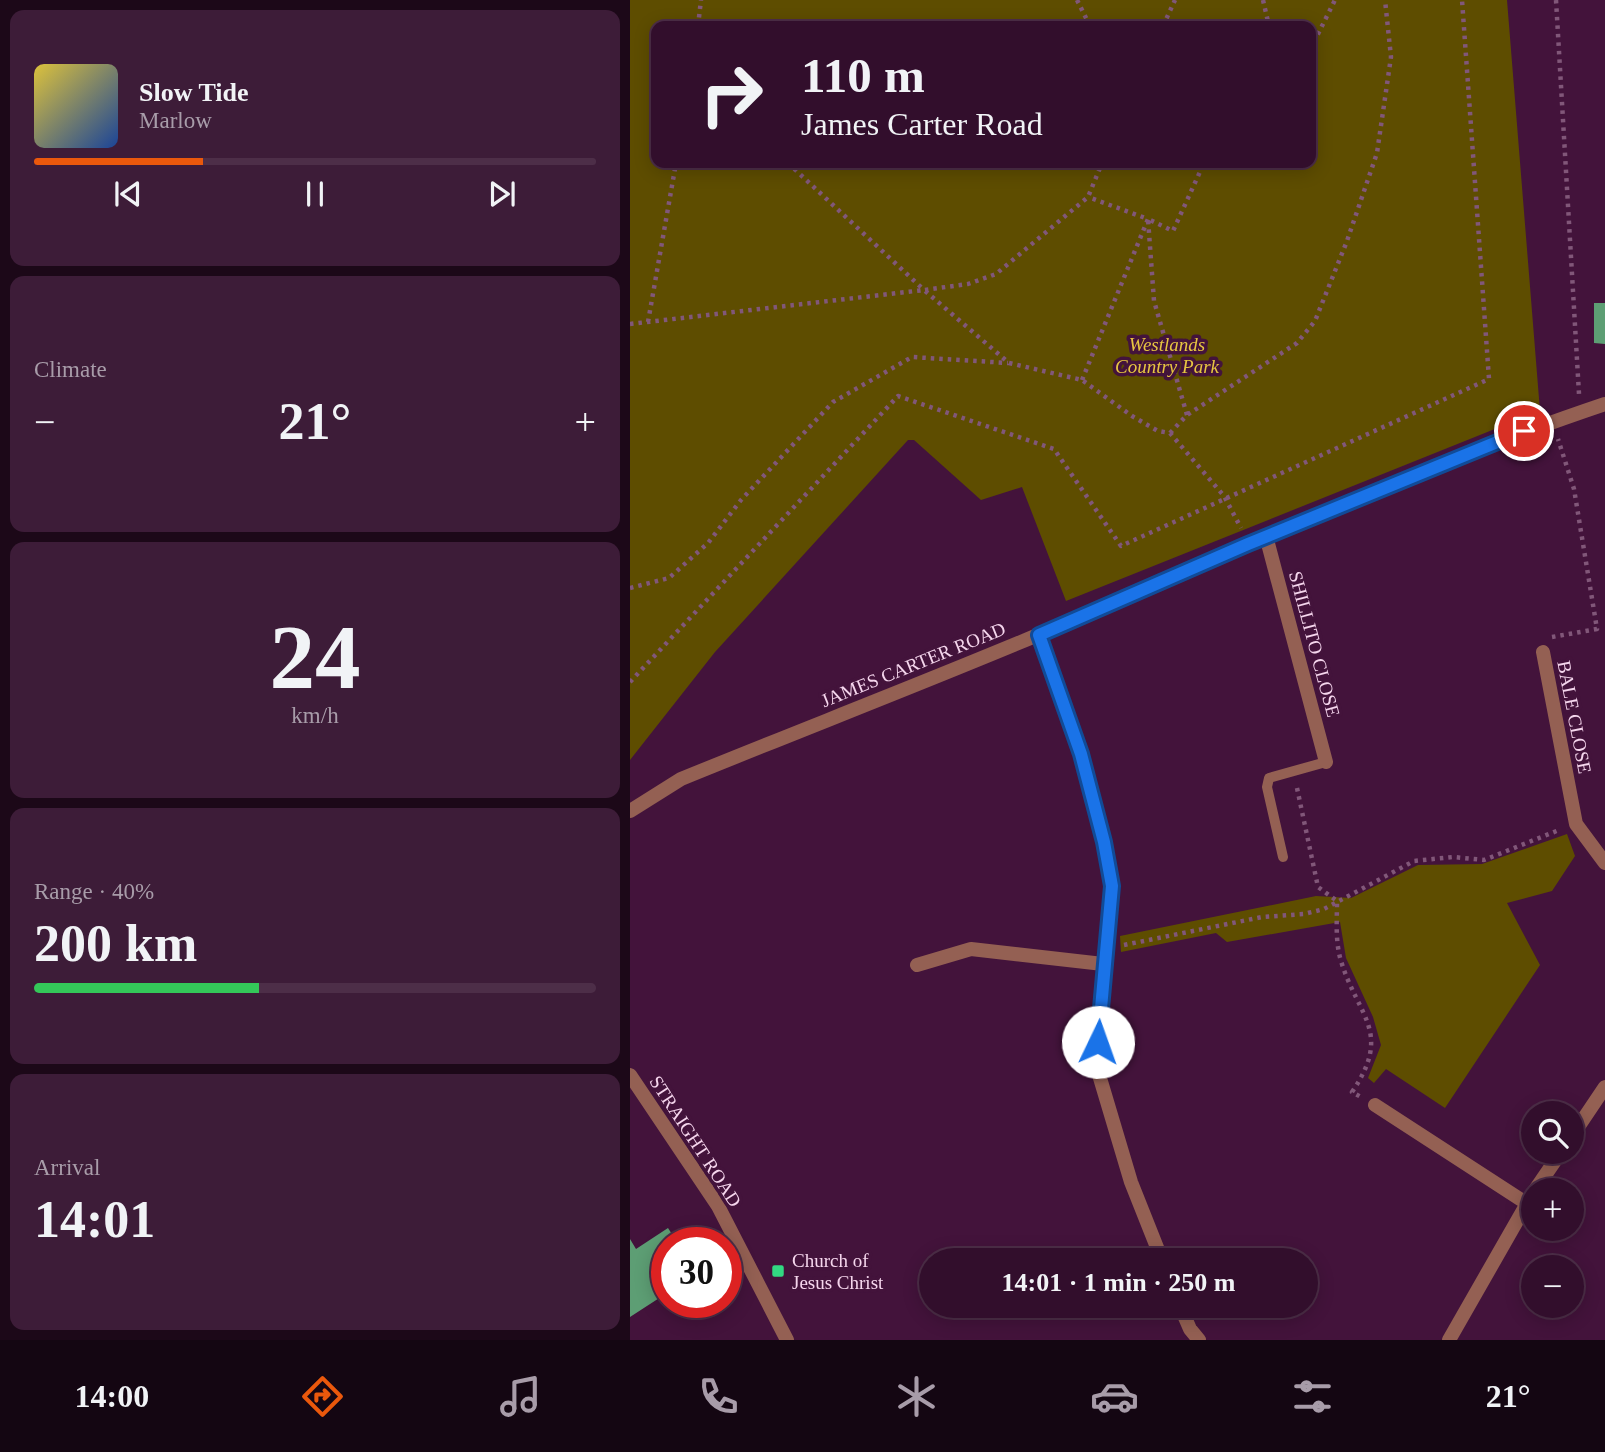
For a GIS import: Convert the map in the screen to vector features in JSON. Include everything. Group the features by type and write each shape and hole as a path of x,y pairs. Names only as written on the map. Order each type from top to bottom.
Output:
{"street":[{"name":"JAMES CARTER ROAD","path":"630,811 681,779 1039,635 1266,536 1605,404"},
{"name":"SHILLITO CLOSE","path":"1266,536 1326,762"},
{"path":"1039,635 1081,754 1104,842 1112,886 1103,964 1097,1068 1131,1182 1157,1248"},
{"name":"BALE CLOSE","path":"1543,652 1576,824 1605,863"},
{"path":"917,965 971,949 1103,964"},
{"name":"STRAIGHT ROAD","path":"630,1075 718,1206 787,1340"},
{"path":"1584,1119 1603,1092"},
{"path":"1375,1105 1521,1189"},
{"path":"1449,1340 1521,1213"},
{"path":"1185,1318 1199,1340"}],"lane":[{"path":"1283,857 1267,787 1269,778 1326,762"}],"path":[{"path":"699,21 701,0"},
{"path":"1077,0 1088,21"},
{"path":"1165,21 1175,0"},
{"path":"1263,0 1268,21"},
{"path":"1316,36 1335,0"},
{"path":"1170,433 1187,415 1297,343 1315,321 1347,241 1377,153 1391,57 1385,0"},
{"path":"630,682 898,396 1054,449 1121,546 1224,496 1489,379 1462,0"},
{"path":"1556,0 1580,412"},
{"path":"648,322 675,168"},
{"path":"793,168 923,290 1009,363"},
{"path":"630,324 968,284 996,274 1088,197 1100,168"},
{"path":"1088,197 1173,231 1202,168"},
{"path":"1148,219 1154,301 1187,415"},
{"path":"1082,380 1148,219"},
{"path":"630,588 669,578 708,543 741,500 833,402 912,357 1009,363 1082,380 1132,416 1158,431 1170,433 1224,496 1248,544"},
{"path":"1543,652 1539,640 1597,629 1574,489 1553,422"},
{"path":"1293,770 1318,887 1337,901"},
{"path":"1105,946 1139,943 1262,917 1304,914 1324,909 1414,860 1453,857 1484,860 1576,824"},
{"path":"1337,901 1336,939 1341,962 1370,1028 1372,1048 1366,1072 1352,1092 1375,1105"}],"green space":[{"name":"Westlands Country Park","path":"630,0 1507,0 1540,411 1066,601 1022,487 981,500 914,440 908,440 715,652 630,760"},
{"path":"1567,834 1575,856 1552,891 1507,903 1540,965 1445,1108 1386,1069 1374,1083 1368,1078 1381,1045 1373,1017 1346,958 1340,922 1227,942 1216,933 1121,952 1120,936 1316,896 1351,898 1418,865 1482,864"}],"building":[{"path":"1594,303 1605,303 1605,344 1594,343"},
{"path":"630,1239 636,1249 651,1239 651,1303 630,1317"}],"place":[{"name":"Church of Jesus Christ","path":"778,1271"}],"route":[{"path":"1098,1042 1112,886 1104,842 1081,754 1039,635 1248,544 1524,431"}]}
